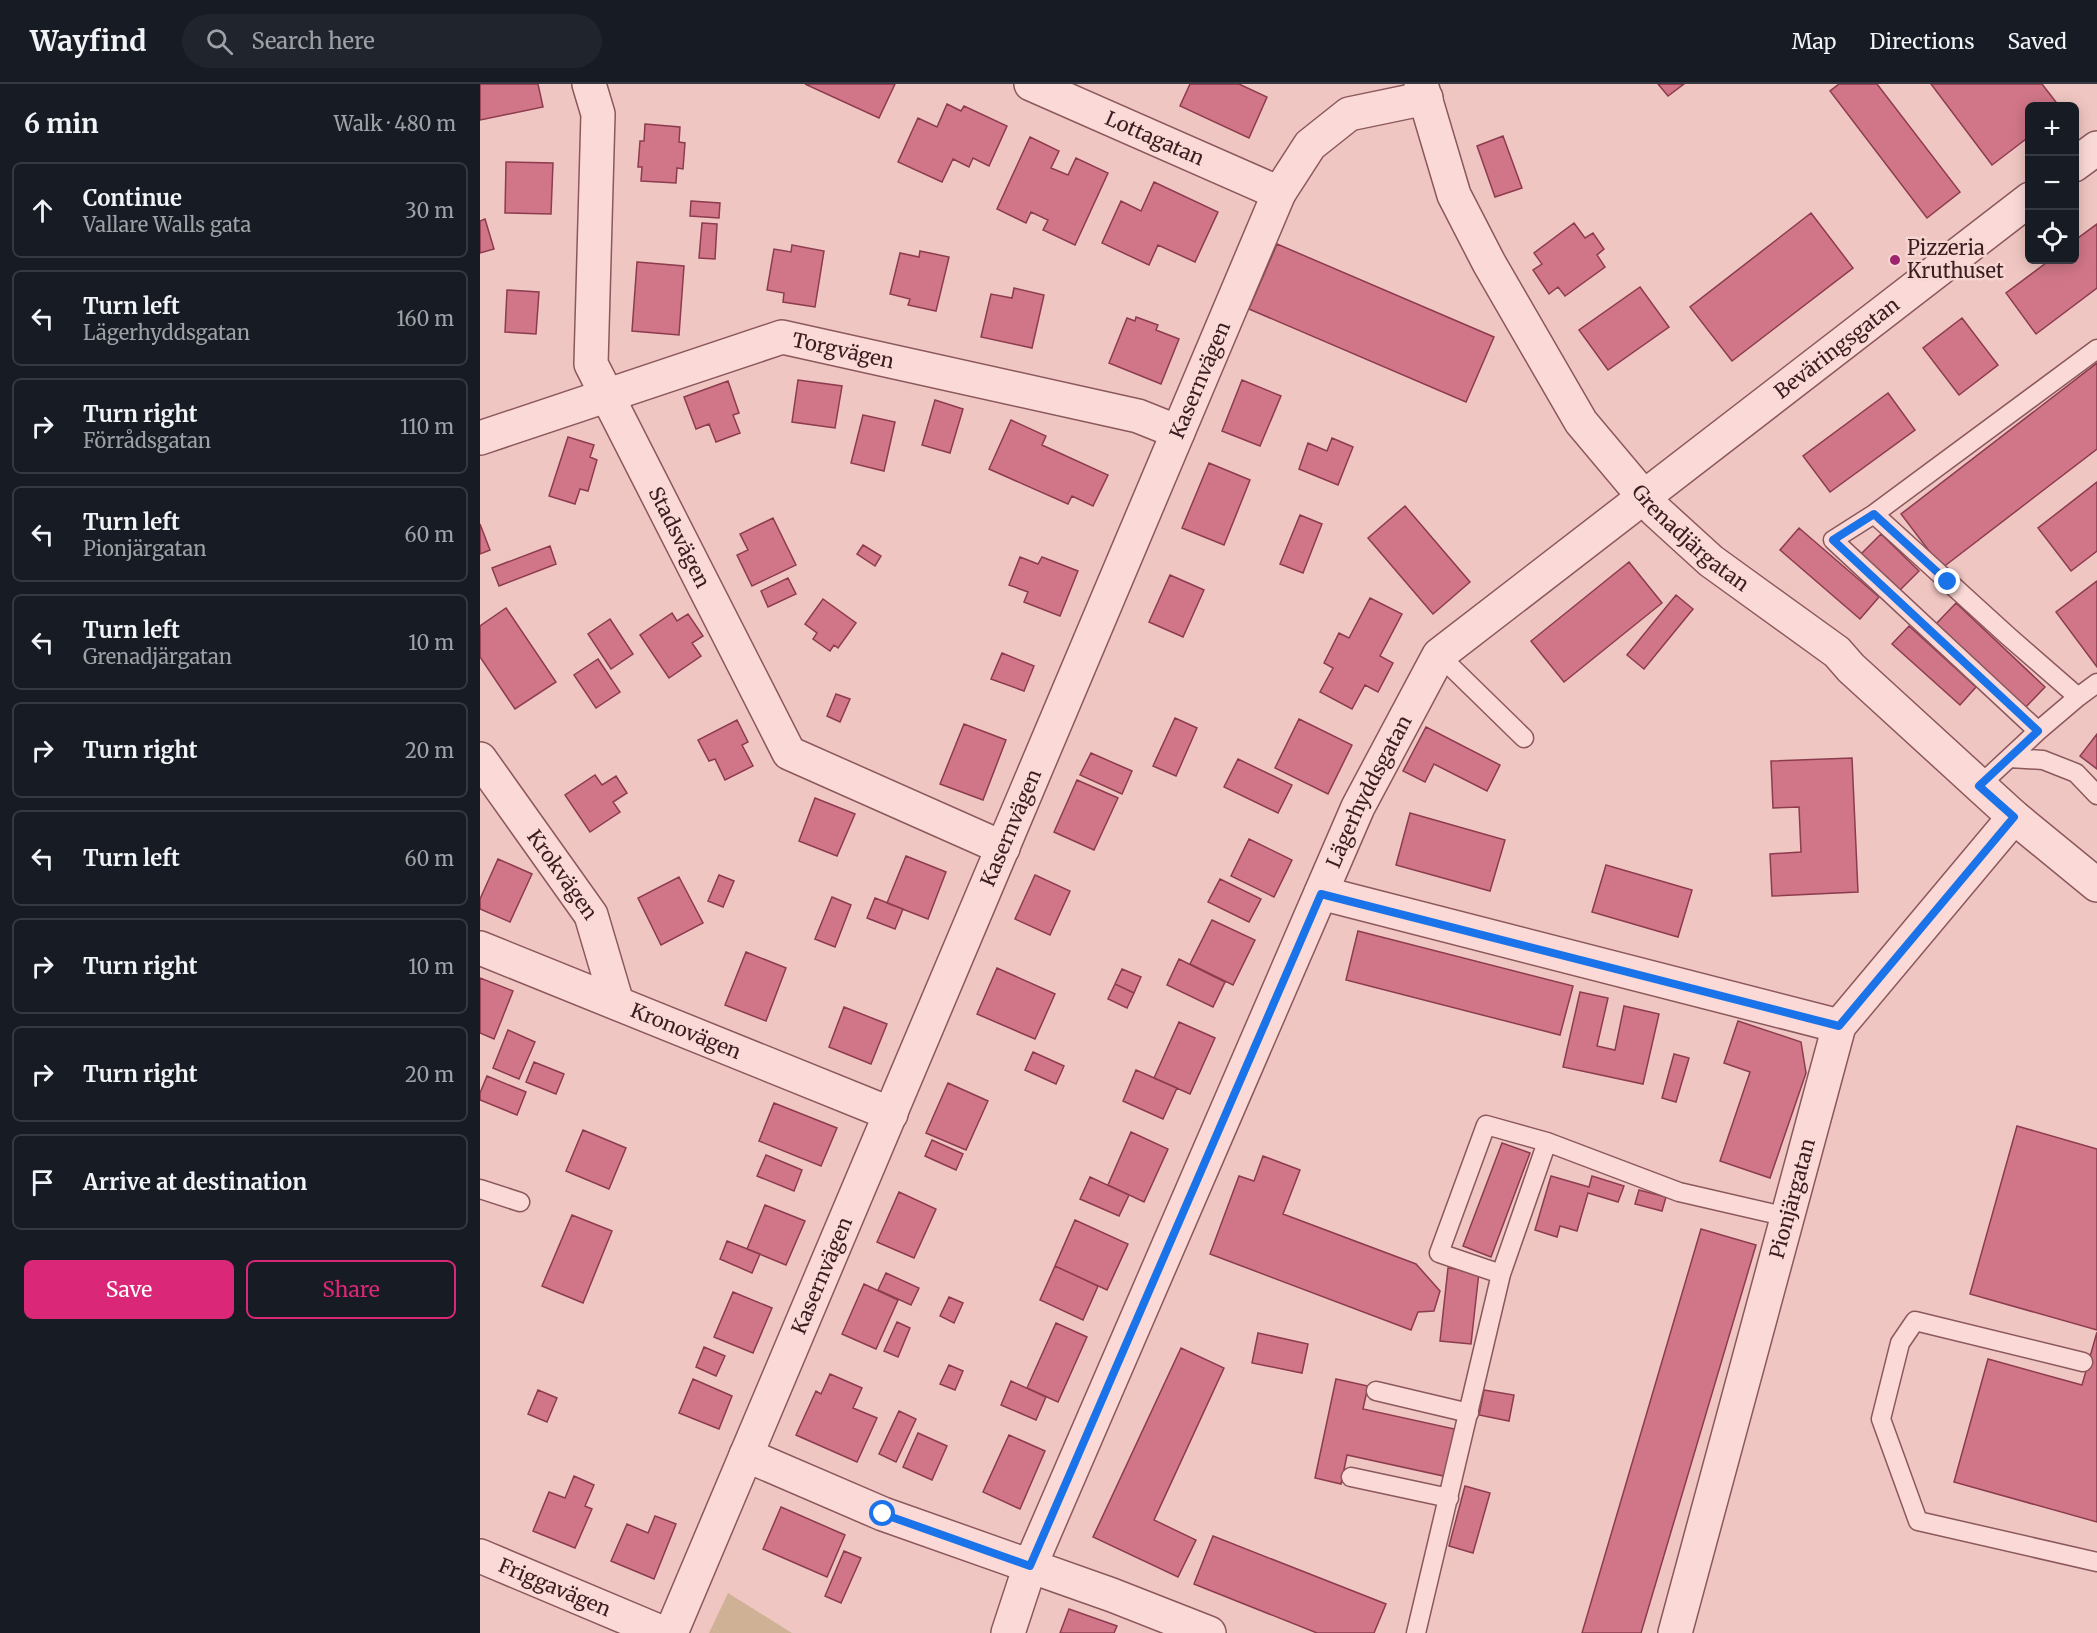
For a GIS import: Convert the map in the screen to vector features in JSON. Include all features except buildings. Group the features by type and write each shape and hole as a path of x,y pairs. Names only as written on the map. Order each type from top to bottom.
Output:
{"street":[{"name":"Stadsvägen","path":"589,84 598,114 591,364 789,753 1003,848"},
{"name":"Lottagatan","path":"1031,84 1279,193"},
{"name":"Kasernvägen","path":"671,1633 1279,193 1310,145 1349,114 1424,91"},
{"name":"Grenadjärgatan","path":"1424,91 1454,195 1489,263 1581,422 1655,510 1711,561 1837,652 1851,668 1979,786 2097,885"},
{"path":"2079,161 2097,148"},
{"name":"Beväringsgatan","path":"1645,498 1875,317 2025,203"},
{"name":"Torgvägen","path":"480,438 782,337 1138,416 1178,432"},
{"name":"Lägerhyddsgatan","path":"1008,1633 1030,1566 1358,807 1439,655 1645,498"},
{"name":"Krokvägen","path":"480,759 591,915 616,1003"},
{"name":"Pionjärgatan","path":"1675,1633 1839,1026 2014,817"},
{"path":"1321,894 1839,1026"},
{"name":"Kronovägen","path":"480,948 891,1114"},
{"path":"747,1455 883,1514 1030,1566 1169,1625 1209,1633"},
{"name":"Friggavägen","path":"480,1556 663,1633"}],"lane":[{"path":"2038,731 1833,540 1874,514 2097,350"},
{"path":"1874,514 2078,697"},
{"path":"1439,655 1524,738"},
{"path":"1979,786 2038,731 2097,683"},
{"path":"2009,758 2043,760 2076,773 2097,795"},
{"path":"1501,1274 1439,1253 1486,1125 1547,1142 1679,1192 1788,1218"},
{"path":"1416,1633 1501,1274 1547,1142"},
{"path":"480,1189 520,1202"},
{"path":"2083,1362 1915,1321 1899,1343 1881,1419 1918,1521 2097,1562"},
{"path":"1376,1391 1469,1413"},
{"path":"1351,1477 1449,1498"}],"shaded area":[{"path":"728,1593 792,1633 709,1633"}],"place":[{"name":"Pizzeria Kruthuset","path":"1895,260"}],"route":[{"path":"883,1514 1030,1566 1321,894 1839,1026 2014,817 1979,786 2038,731 1833,540 1874,514 1948,582"}]}
